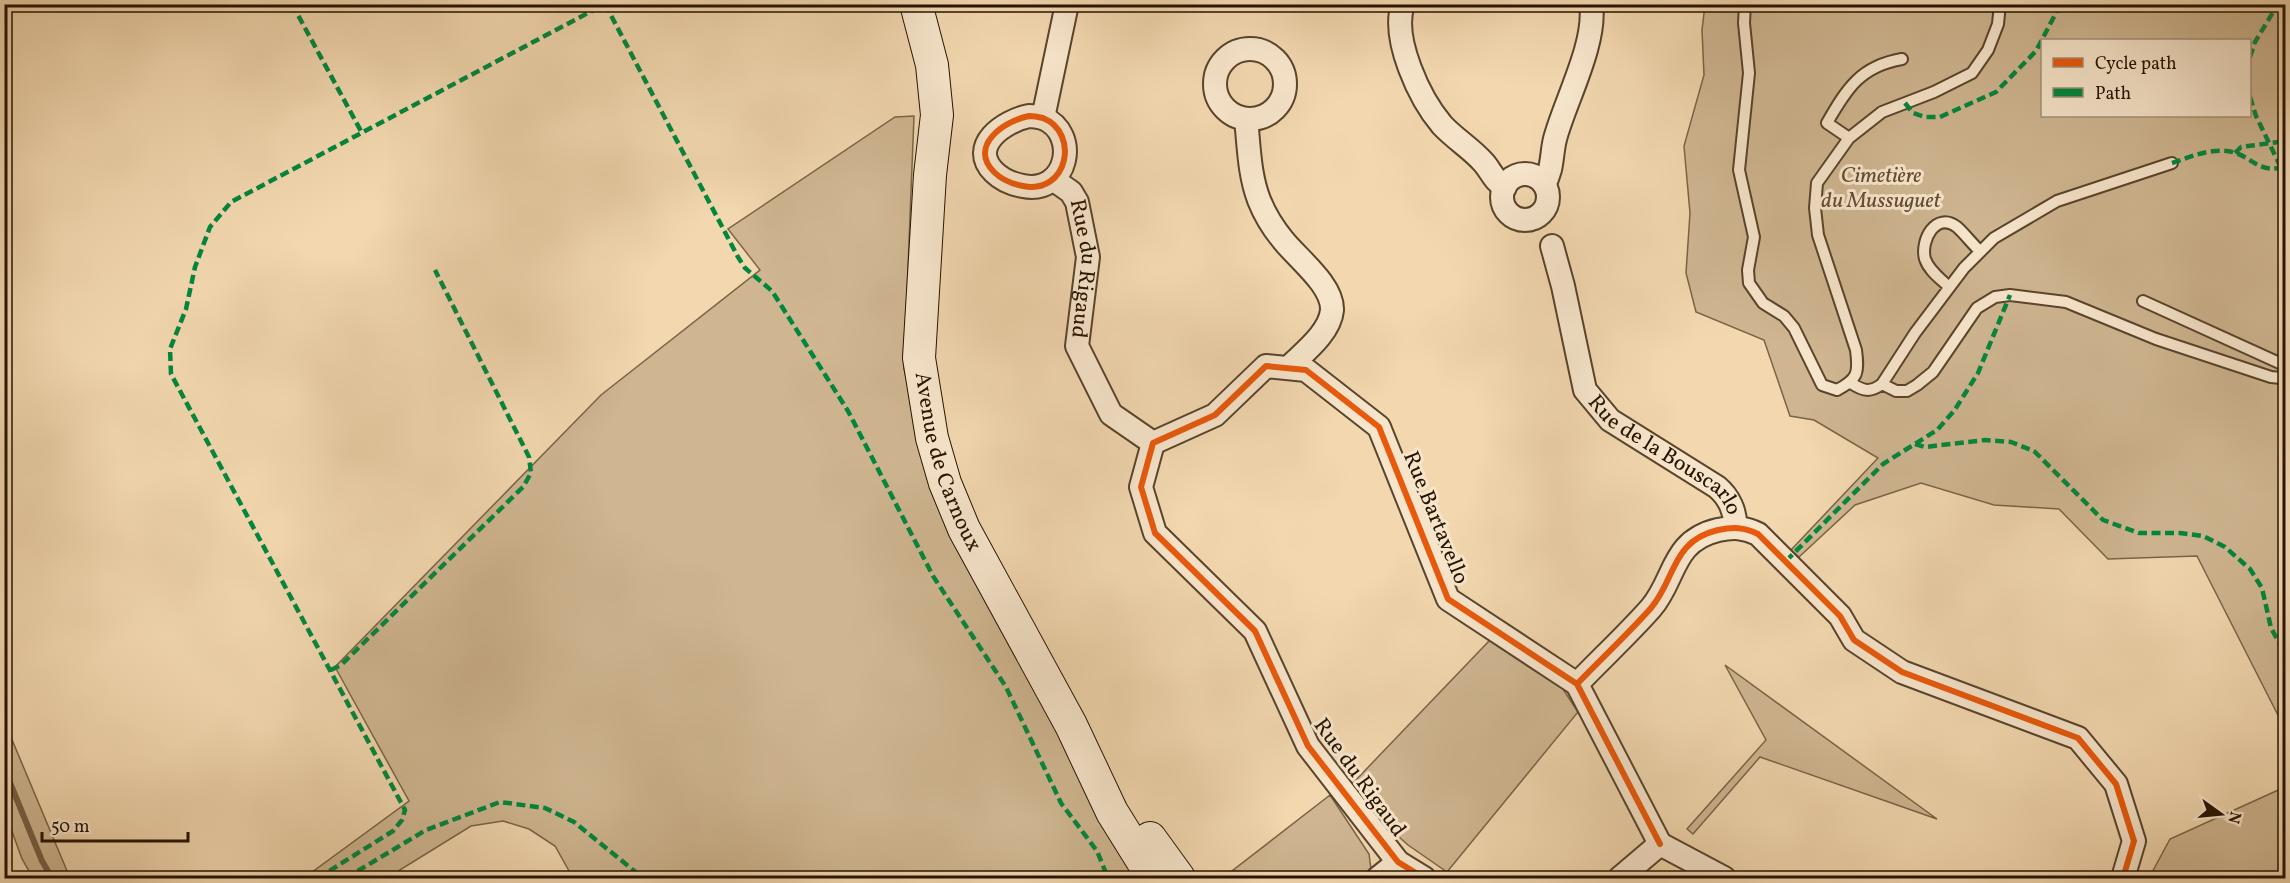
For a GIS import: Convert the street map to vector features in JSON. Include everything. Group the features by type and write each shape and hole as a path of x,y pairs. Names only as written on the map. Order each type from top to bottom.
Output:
{"main road":[{"name":"Avenue de Carnoux","path":"900,4 916,52 924,104 930,175"},
{"name":"Avenue de Carnoux","path":"916,4 932,65 937,115 930,175 919,358 932,438 945,483 964,528 1071,725 1112,812 1154,879"},
{"name":"Avenue de Carnoux","path":"1071,725 1179,879"}],"street":[{"path":"1043,118 1067,4"},
{"path":"1403,4 1398,22 1402,41 1411,70 1426,102 1442,124 1484,162 1499,184 1505,187"},
{"name":"Rue de la Bouscarlo","path":"1591,4 1592,13 1586,50 1556,138 1546,193 1552,246 1585,390 1610,420 1724,493 1732,508 1735,527"},
{"path":"1029,116 1043,118 1055,126 1064,140 1065,157 1062,170 1054,180 1044,186 1031,188 1000,178 990,168 986,155 988,142 999,129 1014,119 1029,116"},
{"path":"1153,443 1215,415 1266,366 1297,369 1327,324 1332,310 1326,288 1272,226 1259,200 1250,170 1246,119"},
{"path":"1517,219 1533,219 1540,215 1546,193 1536,177 1521,174 1509,181 1505,187 1503,201 1505,209 1517,219 1552,246"},
{"name":"Rue du Rigaud","path":"1054,180 1071,192 1077,202 1088,257 1077,346 1111,414 1153,443 1141,486 1155,533 1255,631 1308,746 1398,862 1424,879"},
{"name":"Rue Bartavello","path":"1297,369 1379,427 1448,599 1577,684"},
{"path":"1724,879 1660,844 1577,684 1652,607 1687,546 1711,532 1735,527 1749,529 1758,534 1840,616 1854,640 1902,672 2078,738 2116,784 2120,795 2134,841 2123,879"},
{"path":"1620,879 1660,844"},
{"path":"1378,879 1398,862"}],"lane":[{"path":"1745,4 1744,23 1749,73 1739,170 1754,237 1748,270 1749,283 1755,295 1784,316 1794,328 1822,385 1837,390 1851,383 1857,374 1858,365 1856,350 1818,236 1815,208 1817,183 1849,138 1882,112 1934,92 1972,73 1988,50 1998,24 2000,4"},
{"path":"1849,138 1827,123 1840,100 1858,78 1883,62 1902,59"},
{"path":"1851,383 1861,390 1868,391 1882,384 1915,333 1949,287 1980,251 2012,225 2057,201 2172,163"},
{"path":"1949,287 1930,269 1926,260 1924,250 1926,234 1934,225 1945,223 1956,226 1980,251"},
{"path":"1882,384 1896,391 1907,391 1917,385 1933,372 1977,308 1995,297 2010,295 2066,302 2156,339 2271,377 2281,378 2286,375"},
{"path":"2143,301 2286,366"}],"green space":[{"name":"Cimetière du Mussuguet","path":"1705,5 2285,5 2285,729 2197,556 2108,559 2059,509 1994,505 1921,483 1855,505 1799,557 1791,550 1878,458 1814,420 1790,416 1764,340 1696,312 1686,273 1690,213 1684,146 1704,75 1702,30"},
{"path":"914,116 904,369 928,464 1139,878 573,878 555,846 529,829 503,821 471,826 387,878 304,878 409,801 335,667 601,395 760,270 728,229 895,117"},
{"path":"1490,640 1561,686 1578,712 1447,872 1408,845 1380,820 1353,783"},
{"path":"1725,665 1937,819 1760,757 1693,834 1687,829 1766,740"},
{"path":"5,723 70,878 33,878 22,859 5,812"},
{"path":"2285,787 2285,878 2149,878 2170,839"},
{"path":"1330,795 1369,854 1371,869 1365,878 1358,873 1351,878 1278,878 1261,873 1232,871"}],"waterway":[{"path":"4,768 42,861 52,878"}],"marked path":[{"path":"292,4 362,133"},
{"path":"605,4 738,257 745,268 772,291 848,411 933,576 1006,687 1061,803 1097,851 1108,878"},
{"path":"318,878 393,831 402,820 405,810 171,374 170,349 186,309 195,267 210,227 231,202 605,4"},
{"path":"2042,39 2057,11 2057,4"},
{"path":"2251,54 2255,42 2278,4"},
{"path":"1905,103 1913,113 1925,117 1940,117 1996,92 2036,51 2041,41"},
{"path":"2251,100 2256,116 2286,178"},
{"path":"2235,153 2241,147 2286,141"},
{"path":"2172,163 2204,153 2228,151 2266,168 2279,168"},
{"path":"331,670 341,665 523,487 531,473 529,457 435,270"},
{"path":"1786,561 1883,464 1937,430 1954,411 1978,373 2010,295"},
{"path":"1915,444 1925,447 1985,440 2011,442 2034,451 2103,520 2139,533 2180,533 2203,536 2225,547 2250,569 2262,588 2271,628 2286,655"},
{"path":"346,878 426,830 500,802 545,808 574,822 643,878"}],"cycle path":[{"path":"1029,116 1043,118 1055,126 1062,136 1065,148 1064,161 1059,172 1050,181 1038,186 1023,186 1000,177 987,162 985,153 987,144 1000,129 1029,116"},
{"path":"1424,878 1398,862 1308,746 1255,631 1155,533 1141,487 1153,443 1215,415 1266,366 1306,370 1379,427 1448,599 1577,684 1660,844"},
{"path":"1577,684 1651,608 1676,562 1691,543 1703,535 1718,530 1729,528 1748,530 1758,534 1840,616 1854,640 1902,672 2078,738 2116,784 2134,841 2123,878"}]}
